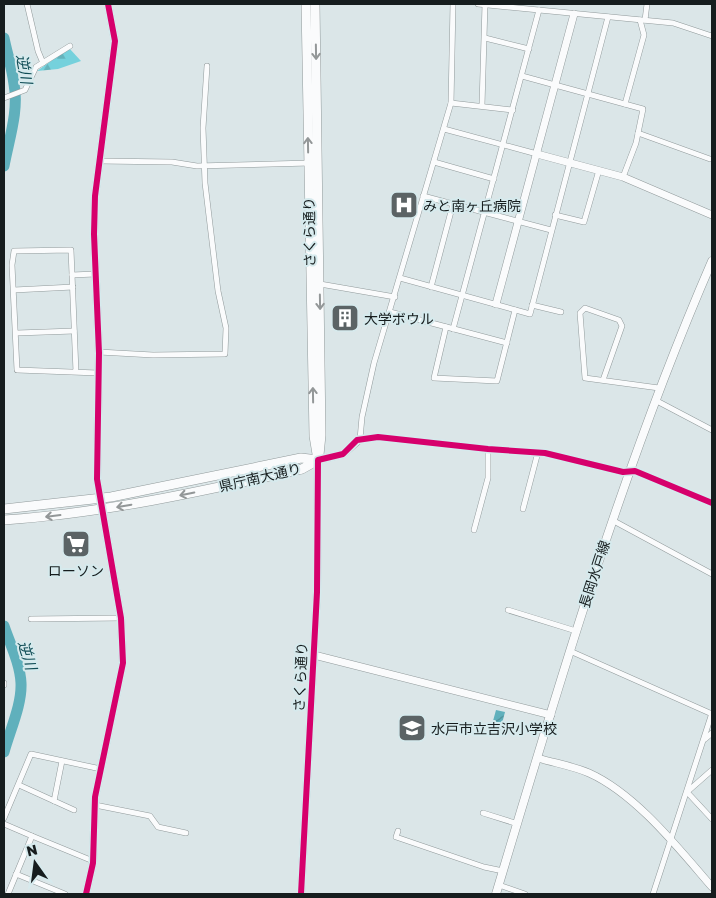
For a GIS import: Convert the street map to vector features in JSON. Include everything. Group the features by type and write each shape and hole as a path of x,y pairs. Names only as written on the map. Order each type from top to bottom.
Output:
{"main road":[{"name":"さくら通り","path":"306,4 314,436 318,460"},
{"name":"さくら通り","path":"315,4 322,434 318,460"},
{"name":"長岡水戸線","path":"496,894 576,631 612,520 654,400 712,261"},
{"name":"県庁南大通り","path":"4,509 99,498 301,458 318,460"},
{"name":"県庁南大通り","path":"4,520 101,510 170,498 293,471 318,460"}],"street":[{"path":"27,4 42,63"},
{"path":"86,894 93,861 95,805 121,679 123,650 121,618 99,498 96,465 99,352 94,209 115,41 108,4"},
{"path":"360,439 369,384 451,103 453,4"},
{"path":"478,4 673,23 712,36"},
{"path":"482,105 485,4"},
{"path":"557,12 558,4"},
{"path":"625,104 644,35 642,20 647,4"},
{"path":"453,329 539,10"},
{"path":"496,304 574,14"},
{"path":"400,278 530,314 608,17"},
{"path":"485,38 529,49"},
{"path":"4,98 23,91 36,67 70,46"},
{"path":"99,352 153,355 225,354 226,328 218,291 206,201 203,128 207,66"},
{"path":"522,76 643,109 638,133 623,177"},
{"path":"451,103 513,110"},
{"path":"444,129 623,177 712,215"},
{"path":"638,133 710,159"},
{"path":"100,161 172,162 205,166 318,163"},
{"path":"434,162 494,179"},
{"path":"555,215 584,222 599,170"},
{"path":"423,196 551,230"},
{"path":"431,287 453,204"},
{"path":"76,372 71,250 14,251 17,370 98,373"},
{"path":"72,275 95,274"},
{"path":"320,284 394,297"},
{"path":"14,290 73,288"},
{"path":"532,305 561,312"},
{"path":"603,380 622,326 619,320 585,308 580,313 585,378 659,388"},
{"path":"446,327 434,378 497,381 515,310"},
{"path":"390,312 507,343"},
{"path":"17,333 74,331"},
{"path":"654,400 712,430"},
{"path":"318,460 342,454 360,439 378,437 488,450 538,452 635,471 712,503"},
{"path":"474,530 488,478 488,450"},
{"path":"523,509 538,452"},
{"name":"さくら通り","path":"301,894 318,565 318,460"},
{"path":"612,520 712,574"},
{"path":"508,610 576,631"},
{"path":"31,619 121,618"},
{"path":"570,651 712,714 653,894"},
{"path":"314,655 550,715"},
{"path":"704,739 712,733"},
{"path":"4,818 30,754 101,769"},
{"path":"538,758 597,777 635,805 671,840 712,887"},
{"path":"54,801 62,760"},
{"path":"687,792 712,770"},
{"path":"19,785 74,810"},
{"path":"687,792 712,820"},
{"path":"95,805 150,816 158,827 186,833"},
{"path":"707,814 712,809"},
{"path":"483,813 518,824"},
{"path":"4,824 93,861"},
{"path":"398,831 396,837 503,871"},
{"path":"8,894 32,836"},
{"path":"16,874 65,894"},
{"path":"499,885 525,894"}],"green space":[{"path":"69,48 81,61 58,69 37,71"}],"water":[{"path":"496,710 505,712 499,735 490,732"}],"waterway":[{"name":"逆川","path":"4,38 15,94 13,125 4,166"},
{"name":"逆川","path":"4,626 17,661 21,683 18,709 4,752"}],"cycle path":[{"path":"86,894 93,863 95,797 123,663 121,618 97,479 99,353 94,234 95,196 115,41 108,4"},
{"path":"301,894 317,592 318,460 343,454 357,440 378,437 545,453 623,472 635,471 712,503"}],"place":[{"name":"みと南ヶ丘病院","path":"404,205"},
{"name":"大学ボウル","path":"345,318"},
{"name":"ローソン","path":"76,544"},
{"name":"水戸市立吉沢小学校","path":"412,728"}]}
